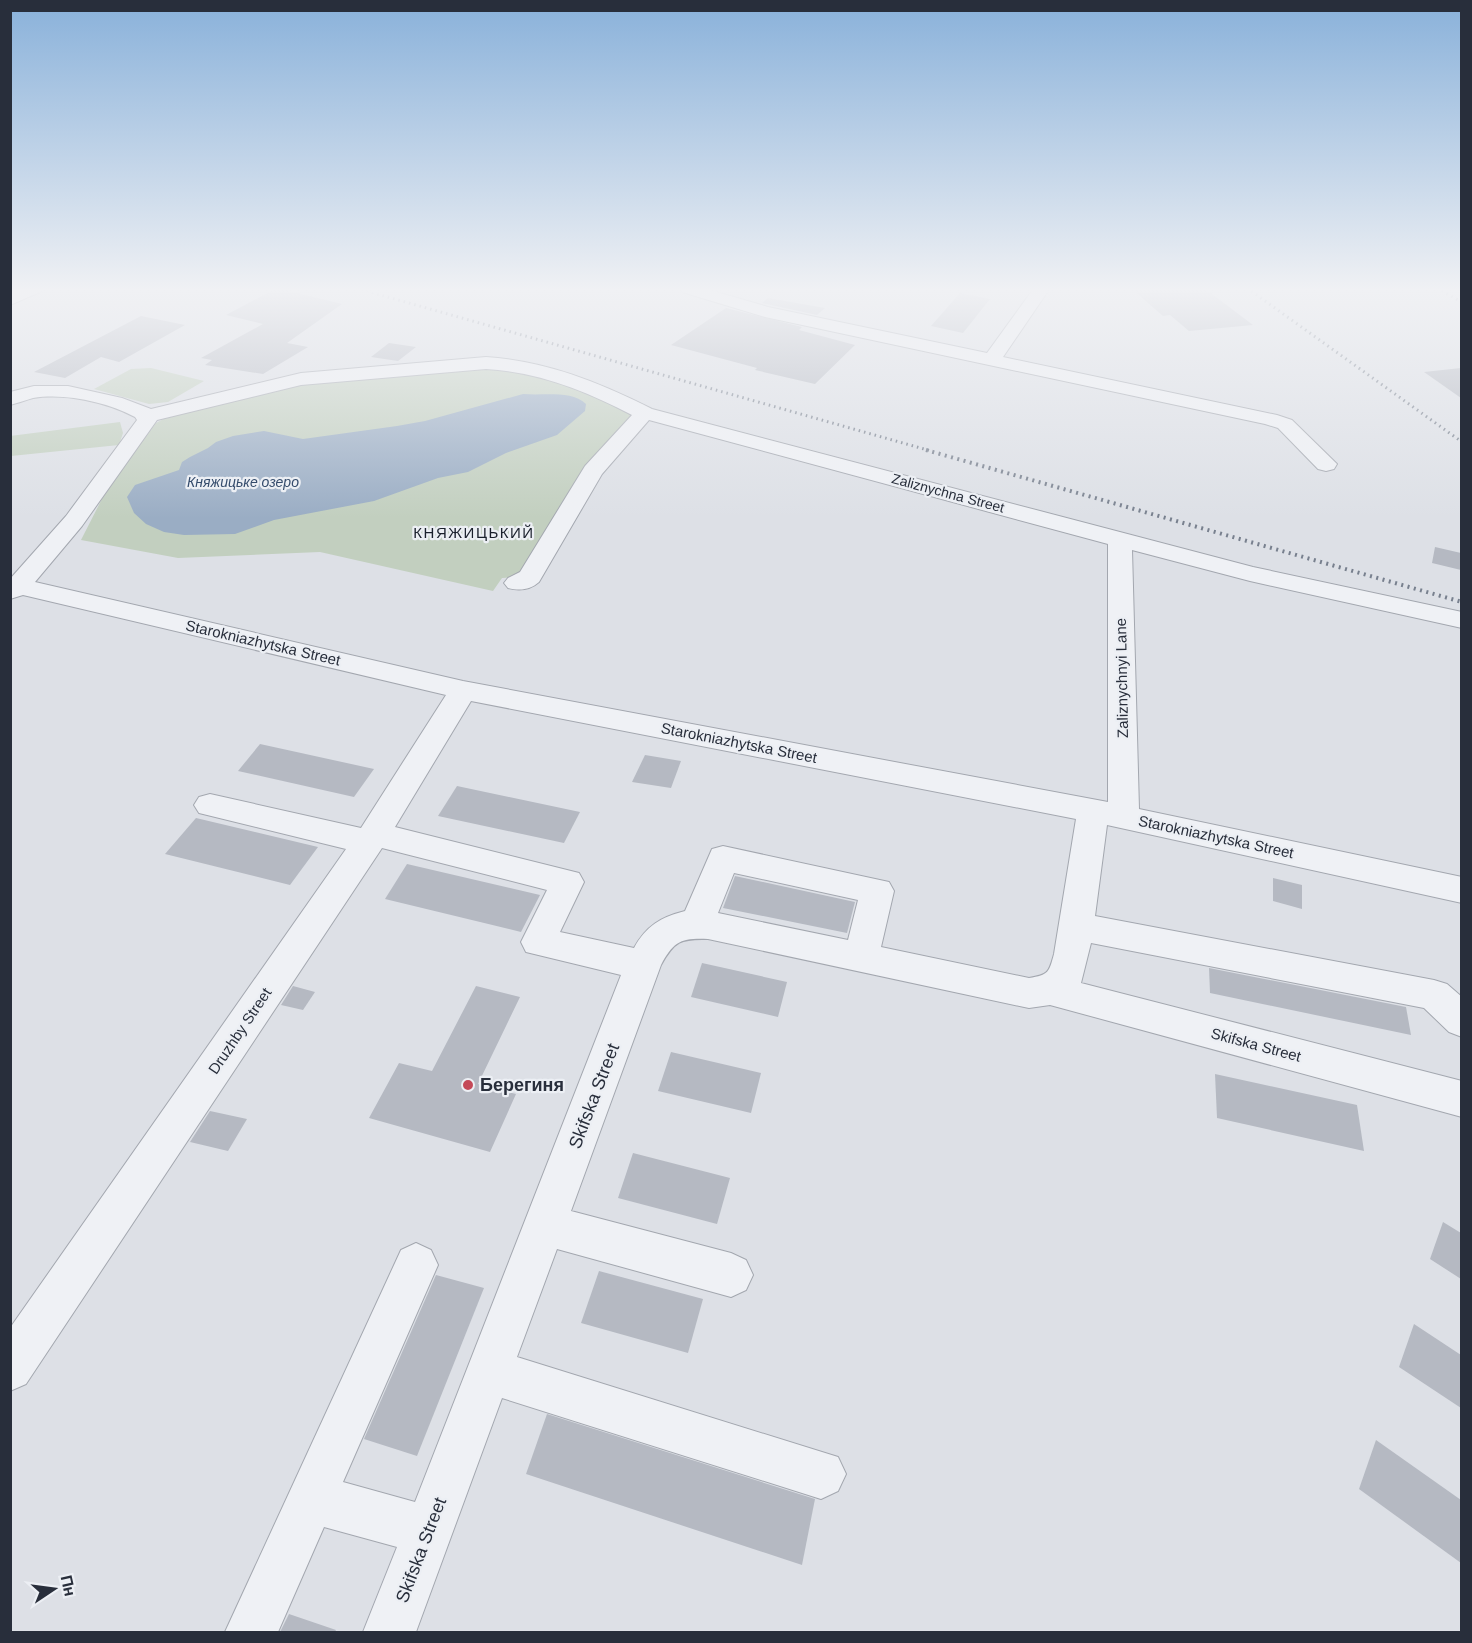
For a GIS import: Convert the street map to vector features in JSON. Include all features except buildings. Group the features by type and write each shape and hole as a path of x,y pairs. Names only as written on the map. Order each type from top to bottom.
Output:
{"street":[{"name":"Zaliznychna Street","path":"147,416 301,378 465,365"},
{"name":"Zaliznychna Street","path":"512,365 569,380 609,395 645,413 1250,574 1461,620"},
{"path":"1009,365 1270,419 1285,424 1326,464"},
{"path":"14,378 70,394 130,406 147,416"},
{"path":"10,399 25,394 70,394"},
{"path":"517,583 524,582 530,577 593,471 645,413"},
{"name":"Starokniazhytska Street","path":"147,416 135,440 74,521 14,589 463,690 1108,814 1461,890"},
{"name":"Zaliznychnyi Lane","path":"1108,814 1120,540"},
{"name":"Druzhby Street","path":"10,1368 372,838 463,690"},
{"path":"210,805 372,838 567,882 538,942 643,965"},
{"path":"1050,990 1065,979 1076,926 1108,814"},
{"path":"697,924 723,858 877,891 861,958"},
{"name":"Skifska Street","path":"390,1632 643,965 654,943 669,929 697,924 1029,993 1050,990 1461,1099"},
{"path":"1076,926 1434,995 1461,1021"},
{"path":"545,1225 731,1275"},
{"path":"251,1632 416,1265"},
{"path":"489,1371 821,1474"},
{"path":"311,1498 429,1531"}],"green space":[{"path":"151,368 204,381 168,402 149,404 94,389 131,369"},
{"path":"474,368 518,371 589,392 635,414 519,577 502,578 493,591 320,552 178,558 81,540 108,487 156,423 176,412 286,386"},
{"path":"120,422 123,433 119,445 11,456 10,436"}],"water":[{"name":"Княжицьке озеро","path":"523,394 557,394 573,397 586,404 585,411 557,435 506,453 468,472 438,478 374,501 274,520 235,534 184,535 164,532 146,524 134,513 127,497 135,485 179,470 182,462 216,442 233,436 264,431 303,439 397,426 425,421"}],"railway":[{"path":"626,365 931,451"},
{"path":"1354,365 1462,442"},
{"path":"926,450 1462,602"}],"place":[{"name":"Берегиня","path":"468,1085"}],"district":[{"name":"КНЯЖИЦЬКИЙ","path":"474,533"}]}
